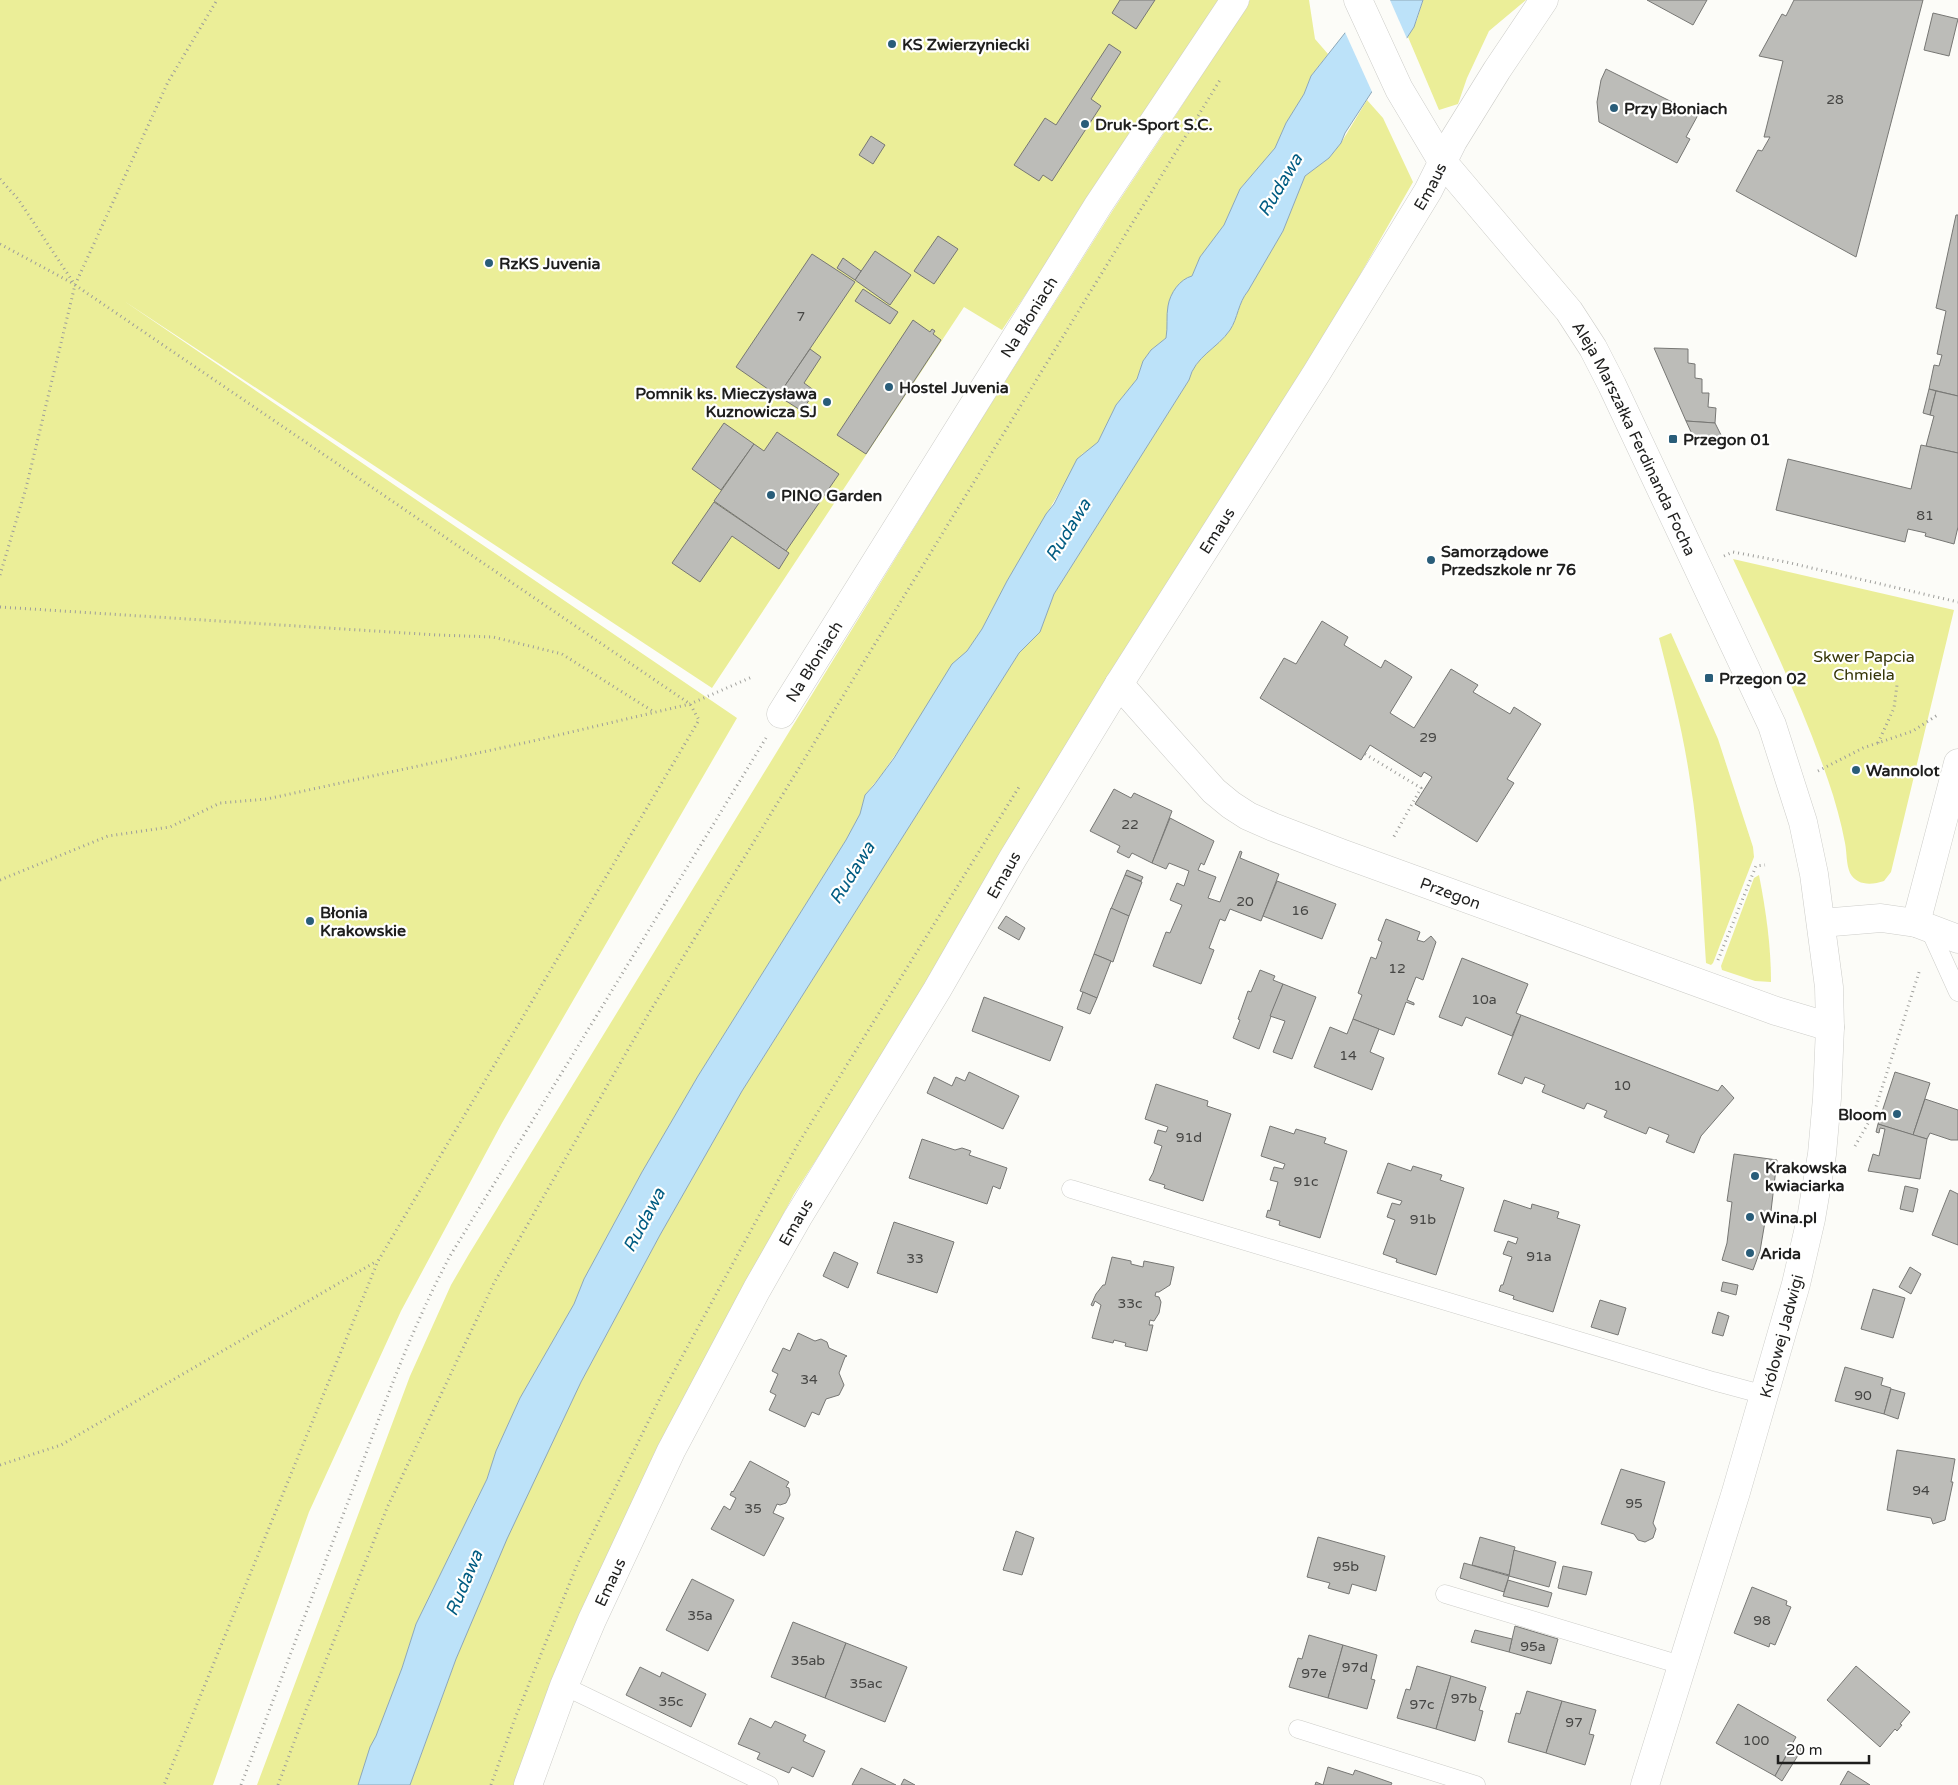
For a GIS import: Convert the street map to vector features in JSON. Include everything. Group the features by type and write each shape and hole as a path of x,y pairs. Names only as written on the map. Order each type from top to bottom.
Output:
{"street":[{"name":"Na Błoniach","path":"781,714 1094,212 1235,0"},
{"name":"Aleja Marszałka Ferdinanda Focha","path":"1358,0 1399,89 1442,161 1569,311 1593,348 1612,385 1772,725 1803,822 1814,874 1821,923"},
{"name":"Emaus","path":"528,1785 564,1686 592,1620 670,1451 757,1289 816,1187 937,990 1013,858 1119,684 1316,374 1428,191 1442,161 1497,70 1544,0"},
{"name":"Przegon","path":"1119,684 1214,791 1248,816 1273,828 1350,857 1776,1011 1830,1027"},
{"path":"1922,925 1958,763"},
{"path":"1821,923 1881,918 1922,925 1958,939"},
{"name":"Królowej Jadwigi","path":"1645,1785 1765,1395 1812,1220 1822,1154 1830,1027 1829,987 1821,923"}],"lane":[{"path":"1922,925 1958,992"},
{"path":"1071,1188 1741,1390 1765,1395"},
{"path":"1446,1594 1681,1665"},
{"path":"564,1686 769,1785"},
{"path":"1298,1729 1476,1785"}],"path":[{"path":"0,574 26,488 75,285 168,82 217,0"},
{"path":"278,1785 388,1508 494,1283 649,1013 1222,77"},
{"path":"0,179 18,199 75,285"},
{"path":"0,244 75,285 690,704 699,720 378,1261 164,1785"},
{"path":"1724,557 1733,552 1786,562 1958,602"},
{"path":"0,607 493,637 562,654 654,712"},
{"path":"0,880 108,836 170,827 220,803 267,799 533,741 690,704 752,677"},
{"path":"1877,743 1894,708 1897,685"},
{"path":"241,1785 413,1329 431,1293 455,1248 781,714"},
{"path":"1817,771 1863,748 1913,731 1939,714"},
{"path":"1365,754 1421,788 1389,843"},
{"path":"1717,963 1756,866 1765,865"},
{"path":"1855,1146 1874,1113 1920,968"},
{"path":"0,1466 62,1445 378,1261"}],"green space":[{"name":"Błonia Krakowskie","path":"0,0 1222,0 1002,330 964,307 712,688 124,301 737,718 502,1123 401,1311 309,1512 213,1785 0,1785"},
{"path":"1250,0 1309,0 1315,39 1328,54 1311,76 1304,94 1286,123 1275,148 1240,189 1224,225 1200,257 1192,276 1168,305 1166,338 1151,350 1143,361 1137,379 1116,405 1098,442 1093,448 1082,454 1007,581 982,629 882,774 865,795 860,814 846,840 698,1076 642,1172 584,1279 574,1304 520,1398 496,1451 487,1479 416,1624 402,1668 358,1785 257,1785 410,1376 451,1285 957,458 1113,210"},
{"path":"1423,0 1526,0 1489,31 1467,78 1458,104 1439,110 1408,37 1417,20"},
{"path":"1367,100 1383,118 1413,182 1309,364 894,1039 794,1194 681,1407 517,1785 410,1785 456,1659 506,1539 581,1382 660,1235 742,1091 1019,653 1040,632 1054,594 1189,380 1196,365 1230,330 1240,305 1283,231 1305,176 1329,158 1341,143"},
{"name":"Skwer Papcia Chmiela","path":"1733,559 1954,610 1891,872 1884,881 1865,883 1857,880 1850,873 1838,811 1818,752 1783,668"},
{"path":"1671,633 1718,739 1753,847 1754,857 1711,965 1706,963 1698,849 1687,762 1659,638"},
{"path":"1759,875 1768,928 1771,982 1755,981 1722,970 1721,966 1754,878"}],"water":[{"name":"Rudawa","path":"1371,0 1423,0 1414,27 1345,133 1341,143 1329,158 1305,176 1283,231 1240,305 1230,330 1196,365 1189,380 1054,594 1040,632 1019,653 742,1091 660,1235 581,1382 507,1539 456,1659 410,1785 358,1785 370,1747 402,1668 416,1624 487,1479 496,1451 520,1398 574,1304 584,1279 642,1172 698,1076 846,840 860,814 865,795 894,758 952,664 967,651 982,629 1007,581 1046,514 1054,504 1077,459 1098,442 1116,405 1137,379 1143,361 1151,350 1166,338 1168,306 1173,292 1183,280 1192,276 1200,257 1224,225 1240,189 1275,148 1286,123 1304,94 1311,76"}],"pier":[{"path":"1367,0 1390,0 1408,41 1373,94 1344,30"}],"building":[{"path":"1120,0 1155,0 1136,29 1112,13"},
{"path":"1647,0 1707,0 1693,25"},
{"path":"1794,0 1923,0 1856,257 1736,191 1758,150 1762,151 1770,137 1764,137 1783,61 1759,56 1782,14 1786,16"},
{"path":"1933,13 1958,19 1949,56 1924,50"},
{"path":"1109,44 1121,52 1091,99 1101,106 1052,181 1043,175 1039,181 1014,165 1045,118 1056,125"},
{"path":"1606,69 1698,115 1686,137 1690,139 1677,163 1599,122 1597,102 1601,80"},
{"path":"871,136 885,145 873,164 859,155"},
{"path":"1956,215 1958,215 1958,396 1929,389 1934,365 1939,366 1942,355 1937,354 1946,311 1936,308"},
{"path":"938,236 958,249 934,284 914,271"},
{"path":"875,251 911,275 890,305 855,280"},
{"path":"812,254 855,282 778,396 736,367"},
{"path":"843,258 861,271 855,280 837,268"},
{"path":"863,289 898,312 890,324 855,301"},
{"name":"Hostel Juvenia","path":"913,320 930,332 932,329 935,331 933,334 941,340 866,454 837,435"},
{"path":"1654,348 1688,349 1688,363 1695,364 1695,378 1702,379 1702,393 1709,393 1708,407 1716,408 1715,423 1686,421"},
{"path":"810,349 821,357 804,383 815,391 802,411 778,396"},
{"path":"1929,389 1936,391 1930,415 1923,413"},
{"path":"1936,391 1958,396 1958,453 1926,446 1934,416 1930,415"},
{"path":"1686,421 1715,423 1722,437 1697,445"},
{"path":"724,423 754,444 721,490 692,469"},
{"name":"PINO Garden","path":"777,432 839,474 786,551 714,501 754,444 764,451"},
{"path":"1921,445 1958,453 1958,527 1954,544 1925,536 1926,533 1908,529 1905,542 1776,510 1788,459 1911,489"},
{"path":"714,502 789,553 779,569 732,536 700,582 672,563"},
{"path":"1322,621 1348,637 1344,645 1381,668 1385,660 1412,677 1390,713 1414,728 1451,669 1478,685 1473,692 1510,714 1514,707 1541,724 1507,779 1514,783 1477,842 1415,804 1432,777 1424,772 1421,777 1370,745 1361,760 1260,698 1284,658 1296,664"},
{"path":"1114,789 1131,798 1134,793 1172,811 1152,863 1132,853 1129,858 1117,852 1120,846 1090,831"},
{"path":"1170,818 1214,841 1204,865 1201,863 1198,870 1216,877 1208,898 1220,902 1240,851 1242,852 1240,858 1279,874 1261,921 1230,909 1225,921 1220,919 1209,948 1214,950 1201,984 1153,966 1166,932 1170,933 1182,905 1170,900 1177,883 1184,886 1189,871 1169,863 1166,869 1152,863"},
{"path":"1127,870 1143,877 1141,881 1125,875"},
{"path":"1125,875 1142,882 1129,916 1111,909"},
{"path":"1277,881 1336,904 1322,939 1263,916"},
{"path":"1111,908 1129,916 1113,962 1094,954"},
{"path":"1006,916 1025,928 1019,940 998,928"},
{"path":"1386,919 1420,932 1417,940 1424,942 1431,936 1436,942 1423,980 1416,977 1407,1000 1414,1003 1414,1005 1406,1002 1394,1035 1353,1019 1362,995 1358,993 1371,957 1376,959 1382,942 1378,940"},
{"path":"1094,954 1111,961 1097,998 1080,991"},
{"path":"1462,958 1528,984 1516,1013 1521,1015 1512,1036 1466,1017 1462,1026 1439,1017"},
{"path":"1260,970 1275,976 1273,980 1283,984 1259,1049 1233,1038 1248,991 1251,992"},
{"path":"1283,984 1316,997 1292,1059 1273,1052 1285,1021 1270,1016"},
{"path":"1083,992 1097,998 1090,1014 1077,1009"},
{"path":"984,997 1063,1027 1050,1061 972,1031"},
{"path":"1521,1015 1718,1091 1722,1085 1734,1098 1701,1136 1694,1153 1666,1142 1669,1135 1649,1127 1646,1134 1604,1117 1607,1111 1587,1103 1584,1109 1542,1092 1545,1085 1525,1077 1522,1084 1498,1074"},
{"path":"1353,1019 1379,1029 1370,1052 1384,1058 1372,1090 1314,1067 1330,1027 1347,1034"},
{"path":"969,1072 1019,1096 1003,1129 927,1093 934,1077 952,1086 956,1077 965,1081"},
{"path":"1895,1072 1930,1083 1913,1135 1878,1124"},
{"path":"1156,1084 1208,1101 1207,1106 1231,1114 1203,1201 1164,1188 1165,1185 1149,1180 1162,1146 1154,1143 1158,1130 1166,1132 1168,1127 1145,1119"},
{"path":"1925,1099 1958,1110 1958,1140 1951,1140 1930,1133 1927,1139 1913,1135"},
{"path":"1878,1124 1927,1139 1920,1179 1868,1171 1873,1154 1879,1156 1885,1129 1880,1128 1879,1133 1876,1132"},
{"path":"1270,1126 1294,1134 1296,1129 1326,1138 1324,1143 1347,1151 1320,1238 1279,1225 1280,1221 1266,1217 1268,1210 1270,1211 1278,1182 1270,1180 1274,1167 1283,1169 1285,1164 1261,1156"},
{"path":"922,1139 955,1150 962,1148 971,1151 969,1155 1007,1168 1000,1189 993,1186 987,1204 909,1178"},
{"path":"1734,1154 1777,1160 1771,1211 1767,1210 1760,1251 1753,1270 1722,1260 1727,1243 1732,1202 1727,1201"},
{"path":"1388,1163 1411,1171 1413,1166 1442,1175 1440,1180 1464,1188 1436,1275 1396,1262 1397,1259 1383,1254 1395,1220 1387,1217 1392,1203 1400,1205 1402,1201 1377,1193"},
{"path":"1905,1186 1918,1189 1913,1212 1900,1209"},
{"path":"1950,1190 1958,1194 1958,1245 1932,1235"},
{"path":"1504,1200 1531,1209 1532,1204 1559,1212 1557,1218 1580,1225 1553,1312 1513,1299 1514,1296 1499,1291 1501,1285 1503,1285 1512,1257 1503,1254 1508,1241 1516,1244 1518,1238 1494,1231"},
{"path":"894,1222 954,1242 937,1293 877,1273"},
{"path":"834,1252 858,1263 848,1288 823,1276"},
{"path":"1112,1257 1131,1261 1131,1264 1143,1267 1144,1261 1174,1267 1170,1285 1156,1292 1155,1296 1159,1297 1161,1302 1159,1313 1154,1321 1150,1320 1149,1325 1153,1325 1147,1351 1125,1346 1126,1343 1114,1340 1113,1343 1092,1338 1101,1305 1095,1301 1093,1306 1091,1305 1096,1294 1105,1285"},
{"path":"1910,1267 1921,1274 1911,1294 1899,1287"},
{"path":"1723,1282 1738,1285 1736,1295 1721,1291"},
{"path":"1873,1289 1905,1298 1893,1338 1861,1329"},
{"path":"1600,1300 1626,1308 1618,1335 1591,1327"},
{"path":"1718,1312 1729,1316 1723,1336 1712,1333"},
{"path":"798,1333 815,1341 821,1339 827,1342 829,1348 847,1356 839,1373 844,1385 839,1395 826,1399 819,1415 812,1412 805,1427 769,1410 776,1395 770,1392 778,1374 772,1371 783,1348 790,1351"},
{"path":"1845,1367 1883,1378 1881,1385 1891,1388 1884,1414 1835,1401"},
{"path":"1891,1389 1905,1393 1898,1419 1884,1414"},
{"path":"1897,1450 1955,1459 1951,1482 1953,1482 1945,1520 1933,1524 1931,1518 1887,1510"},
{"path":"750,1461 789,1482 786,1487 789,1488 790,1495 786,1503 777,1504 773,1513 784,1518 764,1556 711,1529 724,1506 730,1510 736,1498 730,1495"},
{"path":"1621,1469 1665,1482 1653,1523 1656,1529 1653,1538 1645,1542 1638,1540 1634,1534 1601,1524"},
{"path":"1016,1531 1034,1538 1022,1575 1003,1570"},
{"path":"1318,1537 1385,1556 1376,1591 1352,1584 1349,1594 1328,1588 1330,1583 1307,1577"},
{"path":"1480,1537 1515,1547 1509,1575 1472,1565"},
{"path":"1514,1550 1556,1562 1549,1587 1509,1576"},
{"path":"1464,1563 1509,1576 1504,1592 1460,1578"},
{"path":"1563,1566 1592,1572 1586,1595 1558,1588"},
{"path":"692,1579 734,1600 708,1651 666,1630"},
{"path":"1508,1580 1552,1593 1548,1607 1503,1596"},
{"path":"1752,1587 1787,1601 1786,1605 1791,1607 1775,1645 1770,1643 1769,1647 1734,1633"},
{"path":"793,1622 846,1643 825,1698 771,1677"},
{"path":"1515,1626 1558,1639 1551,1664 1509,1652"},
{"path":"1475,1630 1512,1639 1509,1652 1471,1642"},
{"path":"1309,1635 1343,1645 1328,1698 1289,1687 1298,1658 1302,1659"},
{"path":"846,1643 907,1667 885,1722 825,1698"},
{"path":"1343,1645 1377,1655 1371,1679 1375,1680 1367,1709 1328,1698"},
{"path":"1417,1666 1451,1676 1436,1729 1397,1718 1406,1689 1410,1690"},
{"path":"1856,1666 1910,1712 1897,1731 1895,1729 1880,1747 1827,1700"},
{"path":"640,1667 660,1677 662,1672 706,1694 691,1727 626,1695"},
{"path":"1451,1676 1486,1687 1479,1710 1483,1711 1475,1741 1436,1729"},
{"path":"1527,1691 1562,1701 1546,1753 1508,1742 1516,1713 1520,1714"},
{"path":"1562,1701 1596,1710 1589,1734 1594,1735 1585,1765 1546,1753"},
{"path":"1738,1704 1796,1737 1775,1776 1716,1743"},
{"path":"750,1718 771,1728 775,1721 806,1735 803,1741 825,1751 813,1777 792,1767 789,1773 757,1759 760,1753 738,1744"},
{"path":"1793,1744 1802,1749 1782,1781 1775,1776"},
{"path":"1328,1767 1353,1775 1355,1770 1392,1783 1391,1785 1323,1785"},
{"path":"861,1768 896,1785 852,1785"},
{"path":"1848,1771 1870,1785 1840,1785"},
{"path":"904,1779 915,1785 901,1785"}],"place":[{"name":"KS Zwierzyniecki","path":"892,44"},
{"name":"Przy Błoniach","path":"1614,108"},
{"name":"Druk-Sport S.C.","path":"1085,124"},
{"name":"RzKS Juvenia","path":"489,263"},
{"name":"Hostel Juvenia","path":"889,387"},
{"name":"Pomnik ks. Mieczysława Kuznowicza SJ","path":"827,402"},
{"name":"Przegon 01","path":"1673,439"},
{"name":"PINO Garden","path":"771,495"},
{"name":"Samorządowe Przedszkole nr 76","path":"1431,560"},
{"name":"Przegon 02","path":"1709,678"},
{"name":"Wannolot","path":"1856,770"},
{"name":"Błonia Krakowskie","path":"310,921"},
{"name":"Bloom","path":"1897,1114"},
{"name":"Krakowska kwiaciarka","path":"1755,1176"},
{"name":"Wina.pl","path":"1750,1217"},
{"name":"Arida","path":"1750,1253"}]}
